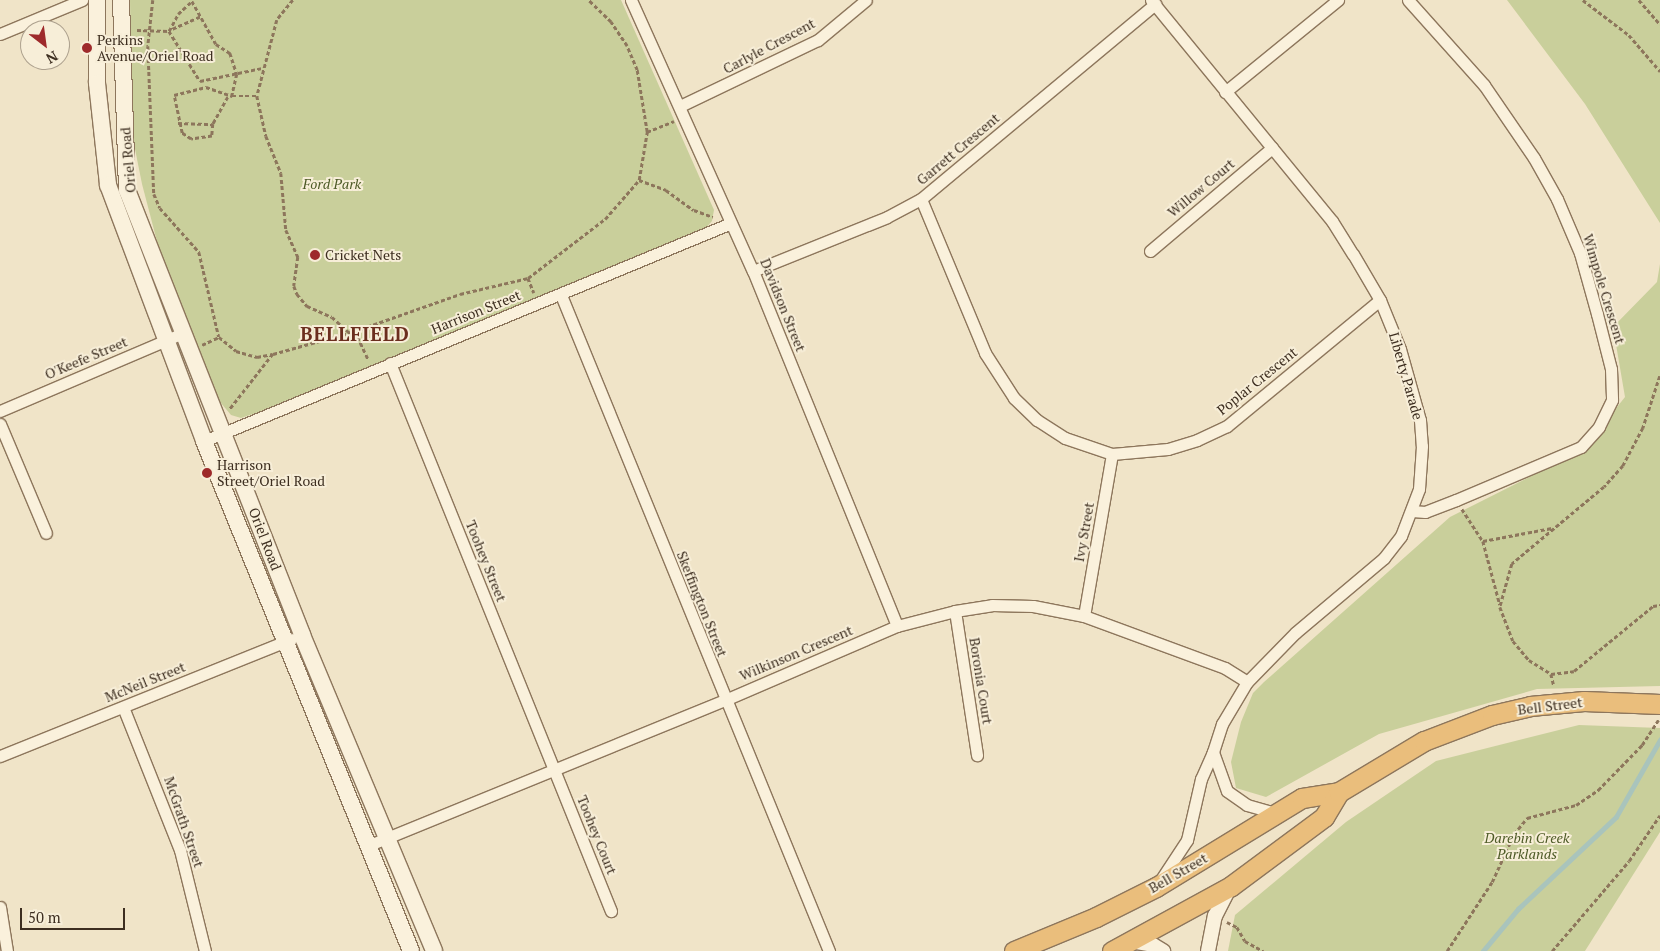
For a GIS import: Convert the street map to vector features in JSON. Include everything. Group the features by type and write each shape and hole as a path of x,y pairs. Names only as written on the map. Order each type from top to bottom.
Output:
{"highway":[{"name":"Bell Street","path":"1015,951 1096,917 1156,887 1302,798 1339,792 1398,754 1460,725 1530,706 1584,701 1660,704"},
{"name":"Bell Street","path":"1112,951 1132,942 1230,886 1324,817 1339,792"}],"main road":[{"name":"Oriel Road","path":"96,0 97,83 108,185 204,441 411,951"},
{"name":"Oriel Road","path":"121,0 128,190 302,635 388,836 434,951"}],"street":[{"path":"0,34 82,0"},
{"name":"Davidson Street","path":"631,0 753,271 897,626"},
{"name":"Carlyle Crescent","path":"680,106 818,40 866,0"},
{"path":"1225,92 1338,0"},
{"name":"Wimpole Crescent","path":"1408,0 1484,86 1534,158 1557,199 1580,253 1611,369 1612,400 1599,428 1582,447 1425,512 1412,511"},
{"name":"Liberty Parade","path":"1153,2 1332,221 1380,300 1400,349 1420,420 1422,467 1412,511 1401,536 1384,558 1295,634 1247,682 1222,724 1201,779 1187,840 1156,887"},
{"name":"Garrett Crescent","path":"753,271 887,218 921,199 1153,2"},
{"name":"Willow Court","path":"1150,251 1272,148"},
{"name":"Poplar Crescent","path":"921,199 985,352 1014,398 1037,420 1058,433 1112,454 1154,452 1183,445 1227,426 1380,300"},
{"name":"Harrison Street","path":"204,441 731,223"},
{"name":"Skeffington Street","path":"560,295 829,951"},
{"name":"O'Keefe Street","path":"0,411 183,333"},
{"name":"Toohey Street","path":"390,363 554,770"},
{"path":"0,424 46,533"},
{"name":"Ivy Street","path":"1084,616 1112,454"},
{"name":"Wilkinson Crescent","path":"367,846 726,700 897,626 955,611 992,604 1033,606 1084,616 1225,668 1247,682"},
{"name":"Boronia Court","path":"955,611 977,755"},
{"name":"McNeil Street","path":"0,756 302,635"},
{"name":"McGrath Street","path":"123,707 180,850 205,951"},
{"path":"1212,754 1227,791 1247,805 1278,814"},
{"name":"Toohey Court","path":"554,770 611,911"},
{"path":"1208,951 1210,930 1230,886"},
{"path":"0,907 7,951"},
{"path":"1132,942 1153,945 1163,951"}],"path":[{"path":"153,0 148,46 154,194 160,208 199,252 219,337 236,352 257,357 350,333 460,294 528,278 605,219 639,180 648,132 637,70 627,46 611,22 588,0"},
{"path":"169,31 178,14 193,0 200,17 216,44 228,48 237,74 232,96"},
{"path":"293,0 277,20 262,68 257,96 266,136 281,173 286,230 298,257 294,286 297,294 307,306 332,317 350,333"},
{"path":"1583,0 1629,35 1660,70"},
{"path":"1639,0 1660,24"},
{"path":"121,29 169,31 200,17"},
{"path":"169,31 200,80 203,88"},
{"path":"200,80 262,68"},
{"path":"228,97 213,124 212,136 191,139 182,133 178,123 174,95 203,88 228,97 257,96"},
{"path":"178,123 213,124"},
{"path":"639,180 666,190 694,210 716,218 720,228"},
{"path":"228,414 237,397 273,354"},
{"path":"1500,607 1512,564 1604,487 1623,466 1643,428 1660,376"},
{"path":"1456,500 1483,541 1500,607 1513,641 1530,660 1551,674 1574,671 1653,606 1660,605"},
{"path":"1483,541 1554,528"},
{"path":"1551,674 1554,686"},
{"path":"1447,951 1492,882 1514,834 1527,818 1576,805 1598,790 1642,745 1656,728 1660,715"},
{"path":"1552,951 1629,861 1660,815"},
{"path":"1210,930 1228,922 1237,927 1246,941 1263,951"}],"green space":[{"name":"Ford Park","path":"130,0 621,0 714,210 712,221 705,229 256,413 241,418 231,415 215,396 193,339 159,249 142,184 132,134"},
{"path":"1507,0 1660,0 1660,223 1585,104"},
{"path":"1660,264 1660,686 1537,689 1379,734 1266,797 1236,788 1231,762 1241,722 1253,693 1264,682 1450,517 1583,450 1625,397 1613,327 1657,282"},
{"name":"Darebin Creek Parklands","path":"1579,725 1660,728 1660,832 1585,951 1228,951 1235,915 1346,822 1436,761"}],"waterway":[{"path":"1483,951 1518,909 1616,817 1660,740"}],"place":[{"name":"Perkins Avenue/Oriel Road","path":"87,48"},
{"name":"Cricket Nets","path":"315,255"},
{"name":"Harrison Street/Oriel Road","path":"207,473"}],"district":[{"name":"BELLFIELD","path":"355,334"}]}
